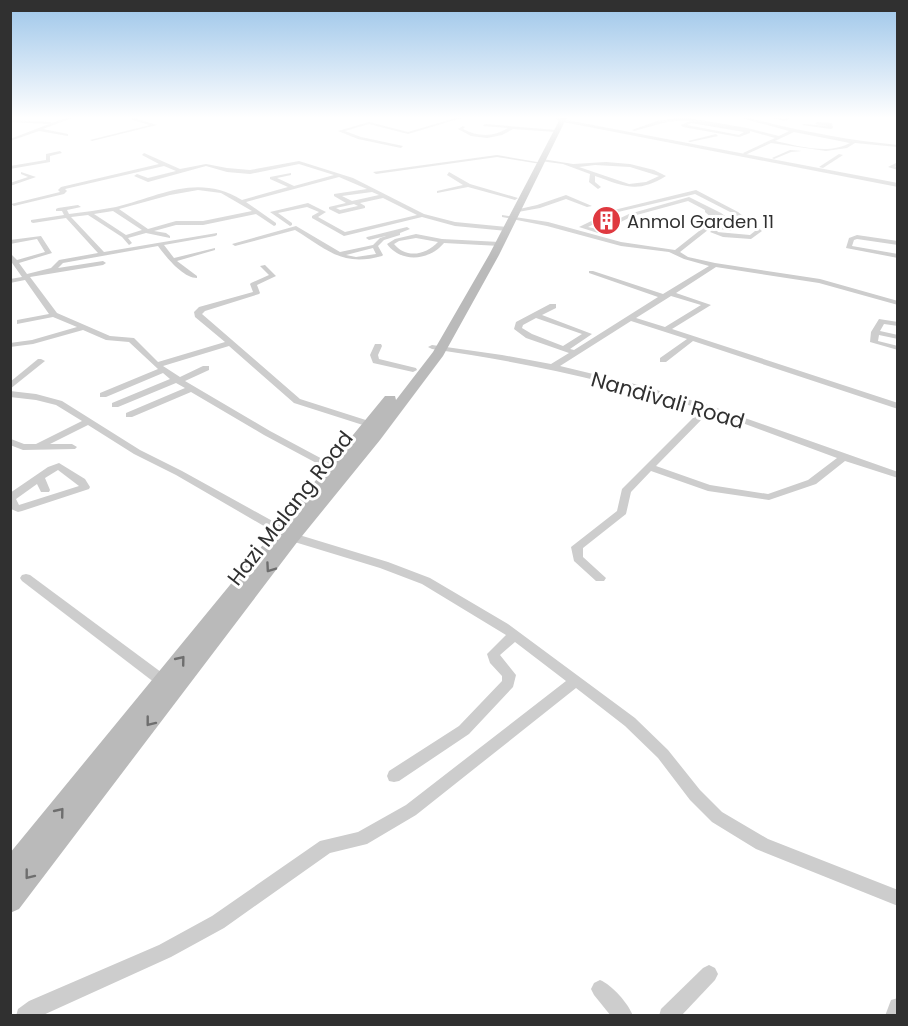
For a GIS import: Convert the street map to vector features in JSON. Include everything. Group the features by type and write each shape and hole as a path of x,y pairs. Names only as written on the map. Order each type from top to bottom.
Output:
{"main road":[{"name":"Hazi Malang Road","path":"10,874 437,348 537,165"},
{"name":"Hazi Malang Road","path":"338,471 369,424 413,370 437,348"},
{"name":"Hazi Malang Road","path":"10,900 264,576 286,534"}],"street":[{"path":"10,168 27,165"},
{"path":"12,203 62,193 63,188 161,165"},
{"path":"167,165 181,170"},
{"path":"137,176 148,180 204,165 234,171 255,171 284,165"},
{"path":"220,168 233,165"},
{"path":"234,171 248,166 242,165"},
{"path":"307,165 340,175 422,215 455,224 504,226 597,238 676,252 686,258 715,265 810,279 897,303"},
{"path":"376,172 430,165"},
{"path":"562,165 633,187 663,176 631,165"},
{"path":"571,166 581,165"},
{"path":"801,165 897,184"},
{"path":"810,165 897,184"},
{"path":"821,167 825,165"},
{"path":"10,185 33,177 23,173"},
{"path":"289,174 272,178 294,188"},
{"path":"450,174 468,184 504,226"},
{"path":"242,202 340,175"},
{"path":"598,175 592,182 598,187"},
{"path":"439,192 468,184"},
{"path":"33,221 114,209 199,188 222,191 274,224"},
{"path":"372,190 336,195 352,202 383,195"},
{"path":"610,228 597,231 582,227 616,210 699,192 734,212 759,231 751,237 738,234 731,237 713,233 720,227"},
{"path":"682,194 686,202"},
{"path":"465,245 538,207 566,197 589,206"},
{"path":"578,201 591,198"},
{"path":"597,238 630,217 686,202 735,225"},
{"path":"10,211 18,209 12,203"},
{"path":"290,224 273,212 308,205 323,212 314,218 344,234 422,215"},
{"path":"43,213 78,207"},
{"path":"64,209 82,235 91,239 102,253"},
{"path":"114,209 149,232 164,234 168,237"},
{"path":"125,237 176,223 203,223 256,212"},
{"path":"734,212 719,214 735,225"},
{"path":"88,213 125,237 132,248"},
{"path":"676,252 711,225 712,213"},
{"path":"393,222 409,230"},
{"path":"711,225 730,230 735,225"},
{"path":"369,238 409,230 504,226"},
{"path":"442,241 432,252 415,255 399,253 390,246 392,242 416,236 442,241 504,226"},
{"path":"235,244 296,228 338,255 364,260 380,255 375,246"},
{"path":"338,255 375,246 382,238 409,230"},
{"path":"53,270 60,261 215,234"},
{"path":"10,242 39,237 49,253 13,262 54,315 113,339 131,340 178,380 338,471"},
{"path":"897,243 856,237 851,239 848,247 897,256"},
{"path":"160,244 172,260 195,277"},
{"path":"172,260 213,249"},
{"path":"10,281 53,270 103,263"},
{"path":"551,368 715,265"},
{"path":"263,266 273,276 253,284 257,293 198,312 198,315 297,401 369,424"},
{"path":"591,272 707,305 667,329"},
{"path":"553,306 519,324 518,328 529,336 575,353"},
{"path":"20,322 54,315"},
{"path":"536,315 588,334 564,349"},
{"path":"630,318 667,329 709,347"},
{"path":"897,324 881,322 876,332 875,344 897,348"},
{"path":"10,345 33,342 82,328"},
{"path":"876,332 897,337"},
{"path":"663,360 692,339"},
{"path":"692,339 897,406"},
{"path":"103,395 160,367 230,343"},
{"path":"378,346 374,355 376,362 413,370"},
{"name":"Nandivali Road","path":"437,348 551,368 628,385 708,408 843,458 895,472"},
{"path":"41,361 15,379 12,394 59,403 137,452 179,473 286,534 426,581 515,635 630,722 663,754 695,795 717,817 762,844 897,898"},
{"path":"115,405 206,368"},
{"path":"129,414 192,388"},
{"path":"600,578 578,558 578,547 622,512 626,491 708,408"},
{"path":"35,447 87,422"},
{"path":"11,442 35,447 72,447"},
{"path":"651,467 708,488 769,497 812,482 843,458"},
{"path":"61,466 85,487 20,509 15,507 11,496 53,467 61,466"},
{"path":"39,477 45,490"},
{"path":"26,578 164,682"},
{"path":"394,777 464,730 508,683 509,675 495,660 493,654 515,635"},
{"path":"25,1016 36,1008 165,951 218,922 326,846 361,839 411,810 576,681"},
{"path":"668,1016 709,974"},
{"path":"600,989 624,1016"},
{"path":"894,1016 897,1007"}],"place":[{"name":"Anmol Garden 11","path":"606,221"}]}
